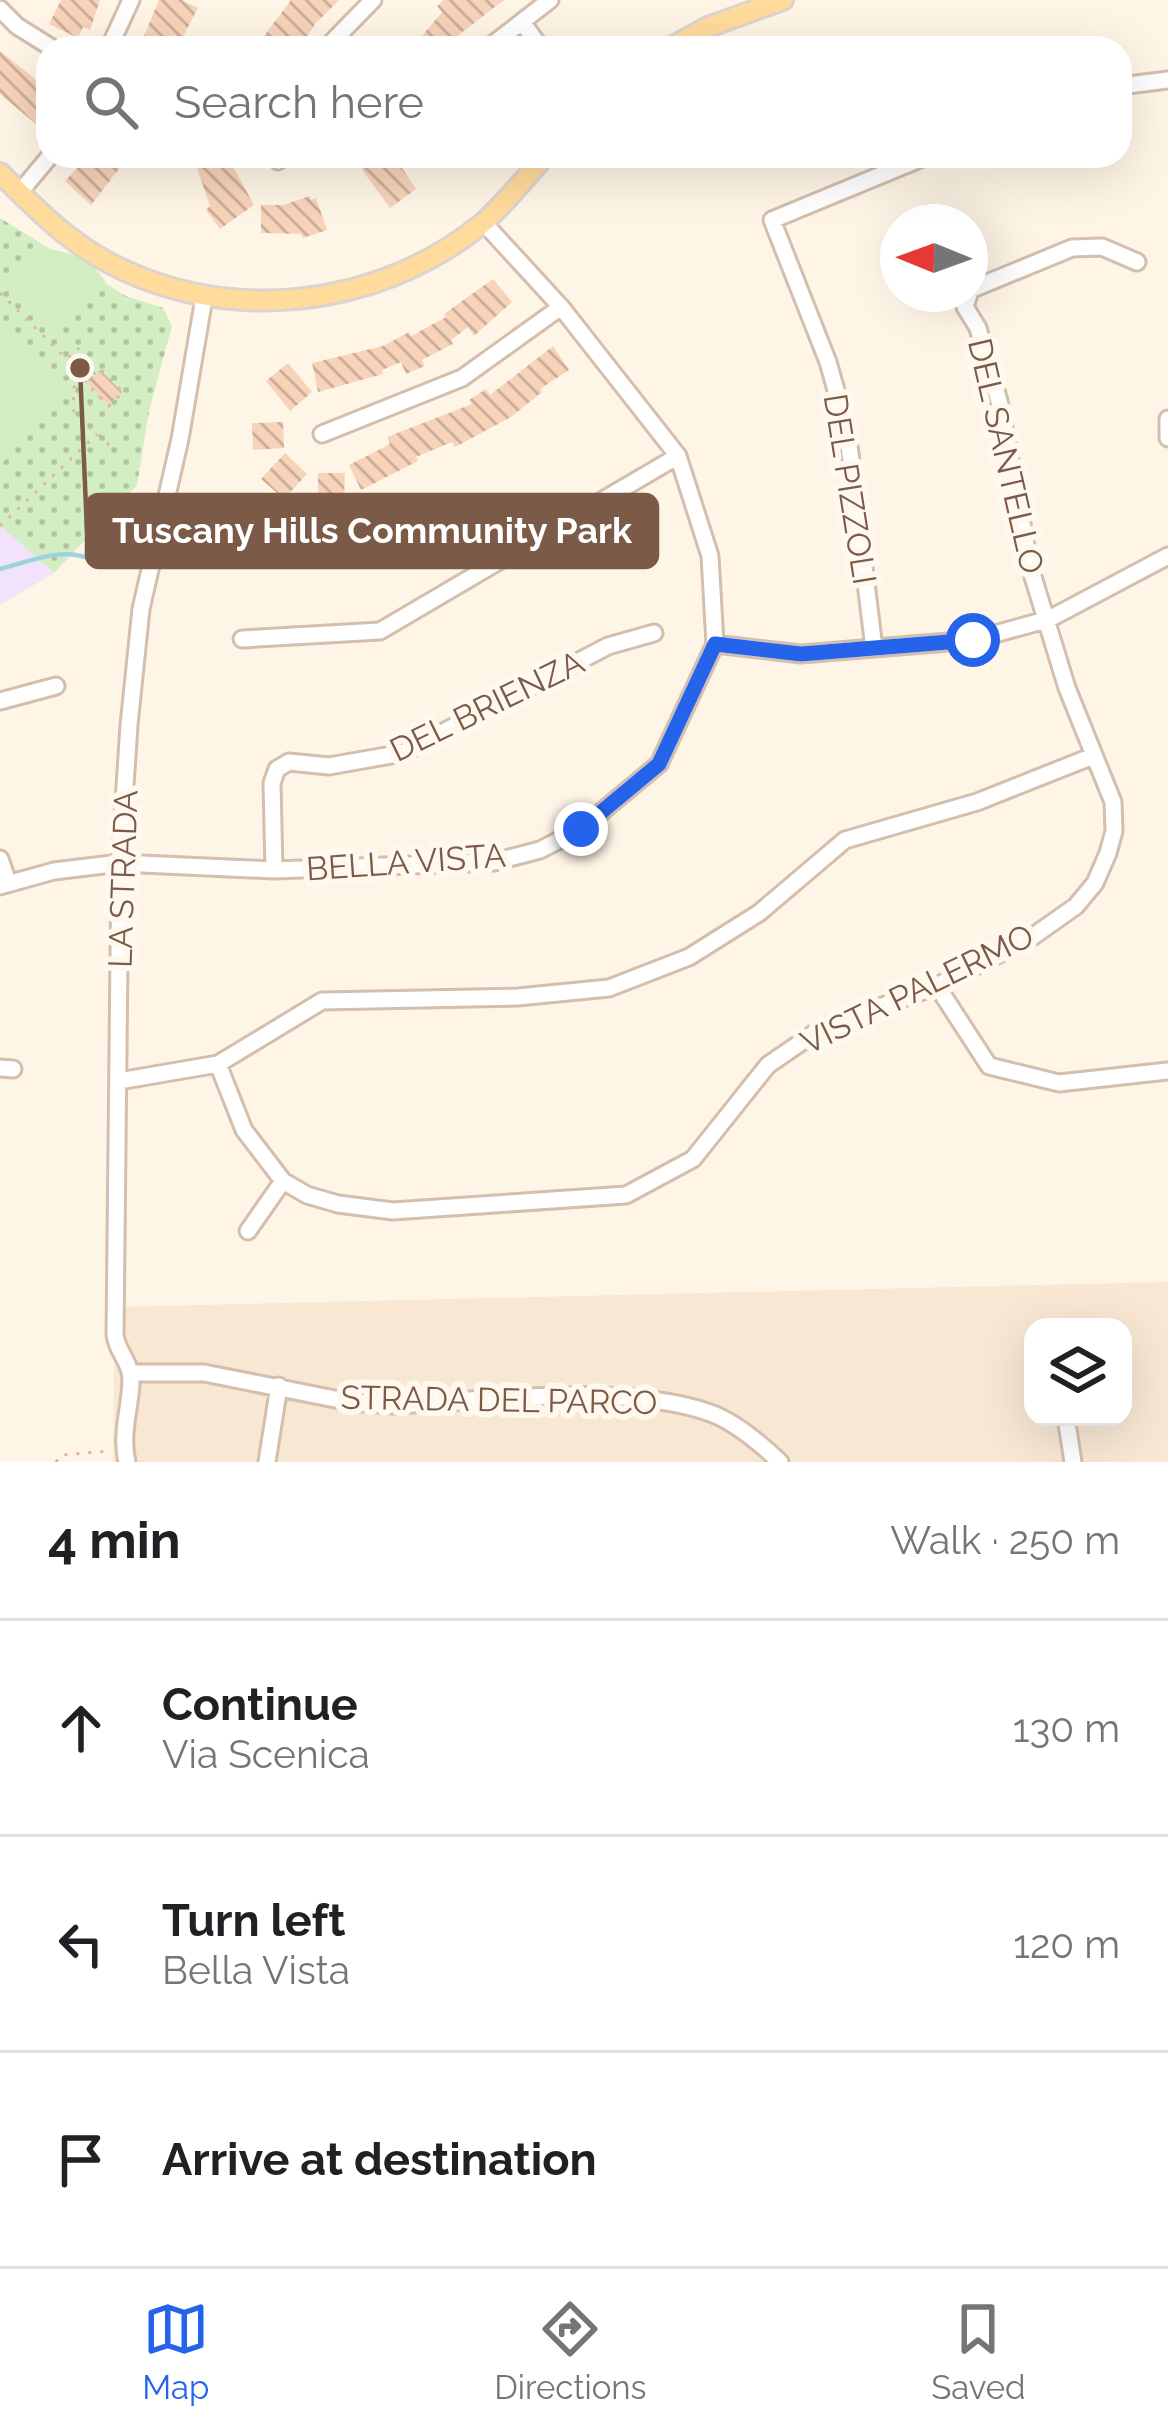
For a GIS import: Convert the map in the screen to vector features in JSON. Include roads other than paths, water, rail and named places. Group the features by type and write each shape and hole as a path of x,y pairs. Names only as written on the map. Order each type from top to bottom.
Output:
{"main road":[{"path":"693,36 783,0"},
{"path":"0,172 42,214 95,255 204,298 286,300 360,287 404,271 483,222 534,168"}],"street":[{"path":"114,36 131,0"},
{"path":"338,36 373,0"},
{"path":"504,36 550,0"},
{"path":"0,9 36,38"},
{"path":"522,22 532,36"},
{"path":"1132,84 1168,80"},
{"path":"20,192 40,168"},
{"name":"DEL PIZZOLI","path":"874,648 847,429 828,362 772,220 898,168"},
{"name":"BELLA VISTA","path":"4,884 120,863 274,870 494,862 539,850 581,829 659,764 715,644 710,556 678,456 561,307 483,222"},
{"name":"DEL SANTELLO","path":"988,284 1072,248 1102,247 1137,262"},
{"name":"LA STRADA","path":"125,1456 130,1373 117,1350 115,1335 120,863 141,609 204,298"},
{"path":"322,434 448,385 561,307"},
{"name":"DEL SANTELLO","path":"968,312 979,328 999,401 1025,547 1049,619"},
{"path":"1168,418 1168,438"},
{"path":"242,639 380,631 678,456"},
{"path":"715,644 801,654 973,640 1049,619 1168,556"},
{"name":"VISTA PALERMO","path":"218,1064 244,1130 283,1180 307,1195 393,1211 626,1195 693,1159 768,1065 822,1028 937,986 1031,937 1076,906 1094,883 1114,831 1113,802 1067,688 1049,619"},
{"name":"DEL BRIENZA","path":"274,870 272,782 277,769 289,762 329,766 404,753 608,646 654,633"},
{"path":"0,701 56,686"},
{"path":"118,1081 218,1064 322,1001 518,998 609,988 689,957 759,914 845,840 977,802 1093,756"},
{"path":"0,859 4,884"},
{"path":"937,986 989,1066 1059,1083 1168,1071"},
{"path":"248,1232 283,1180"},
{"name":"STRADA DEL PARCO","path":"130,1373 204,1373 350,1402 392,1405 642,1399 717,1416 780,1462"},
{"path":"268,1462 279,1386"},
{"path":"1067,1426 1073,1462"}],"waterway":[{"path":"0,569 59,555 93,560"}],"place":[{"name":"Tuscany Hills Community Park","path":"80,368"}]}
